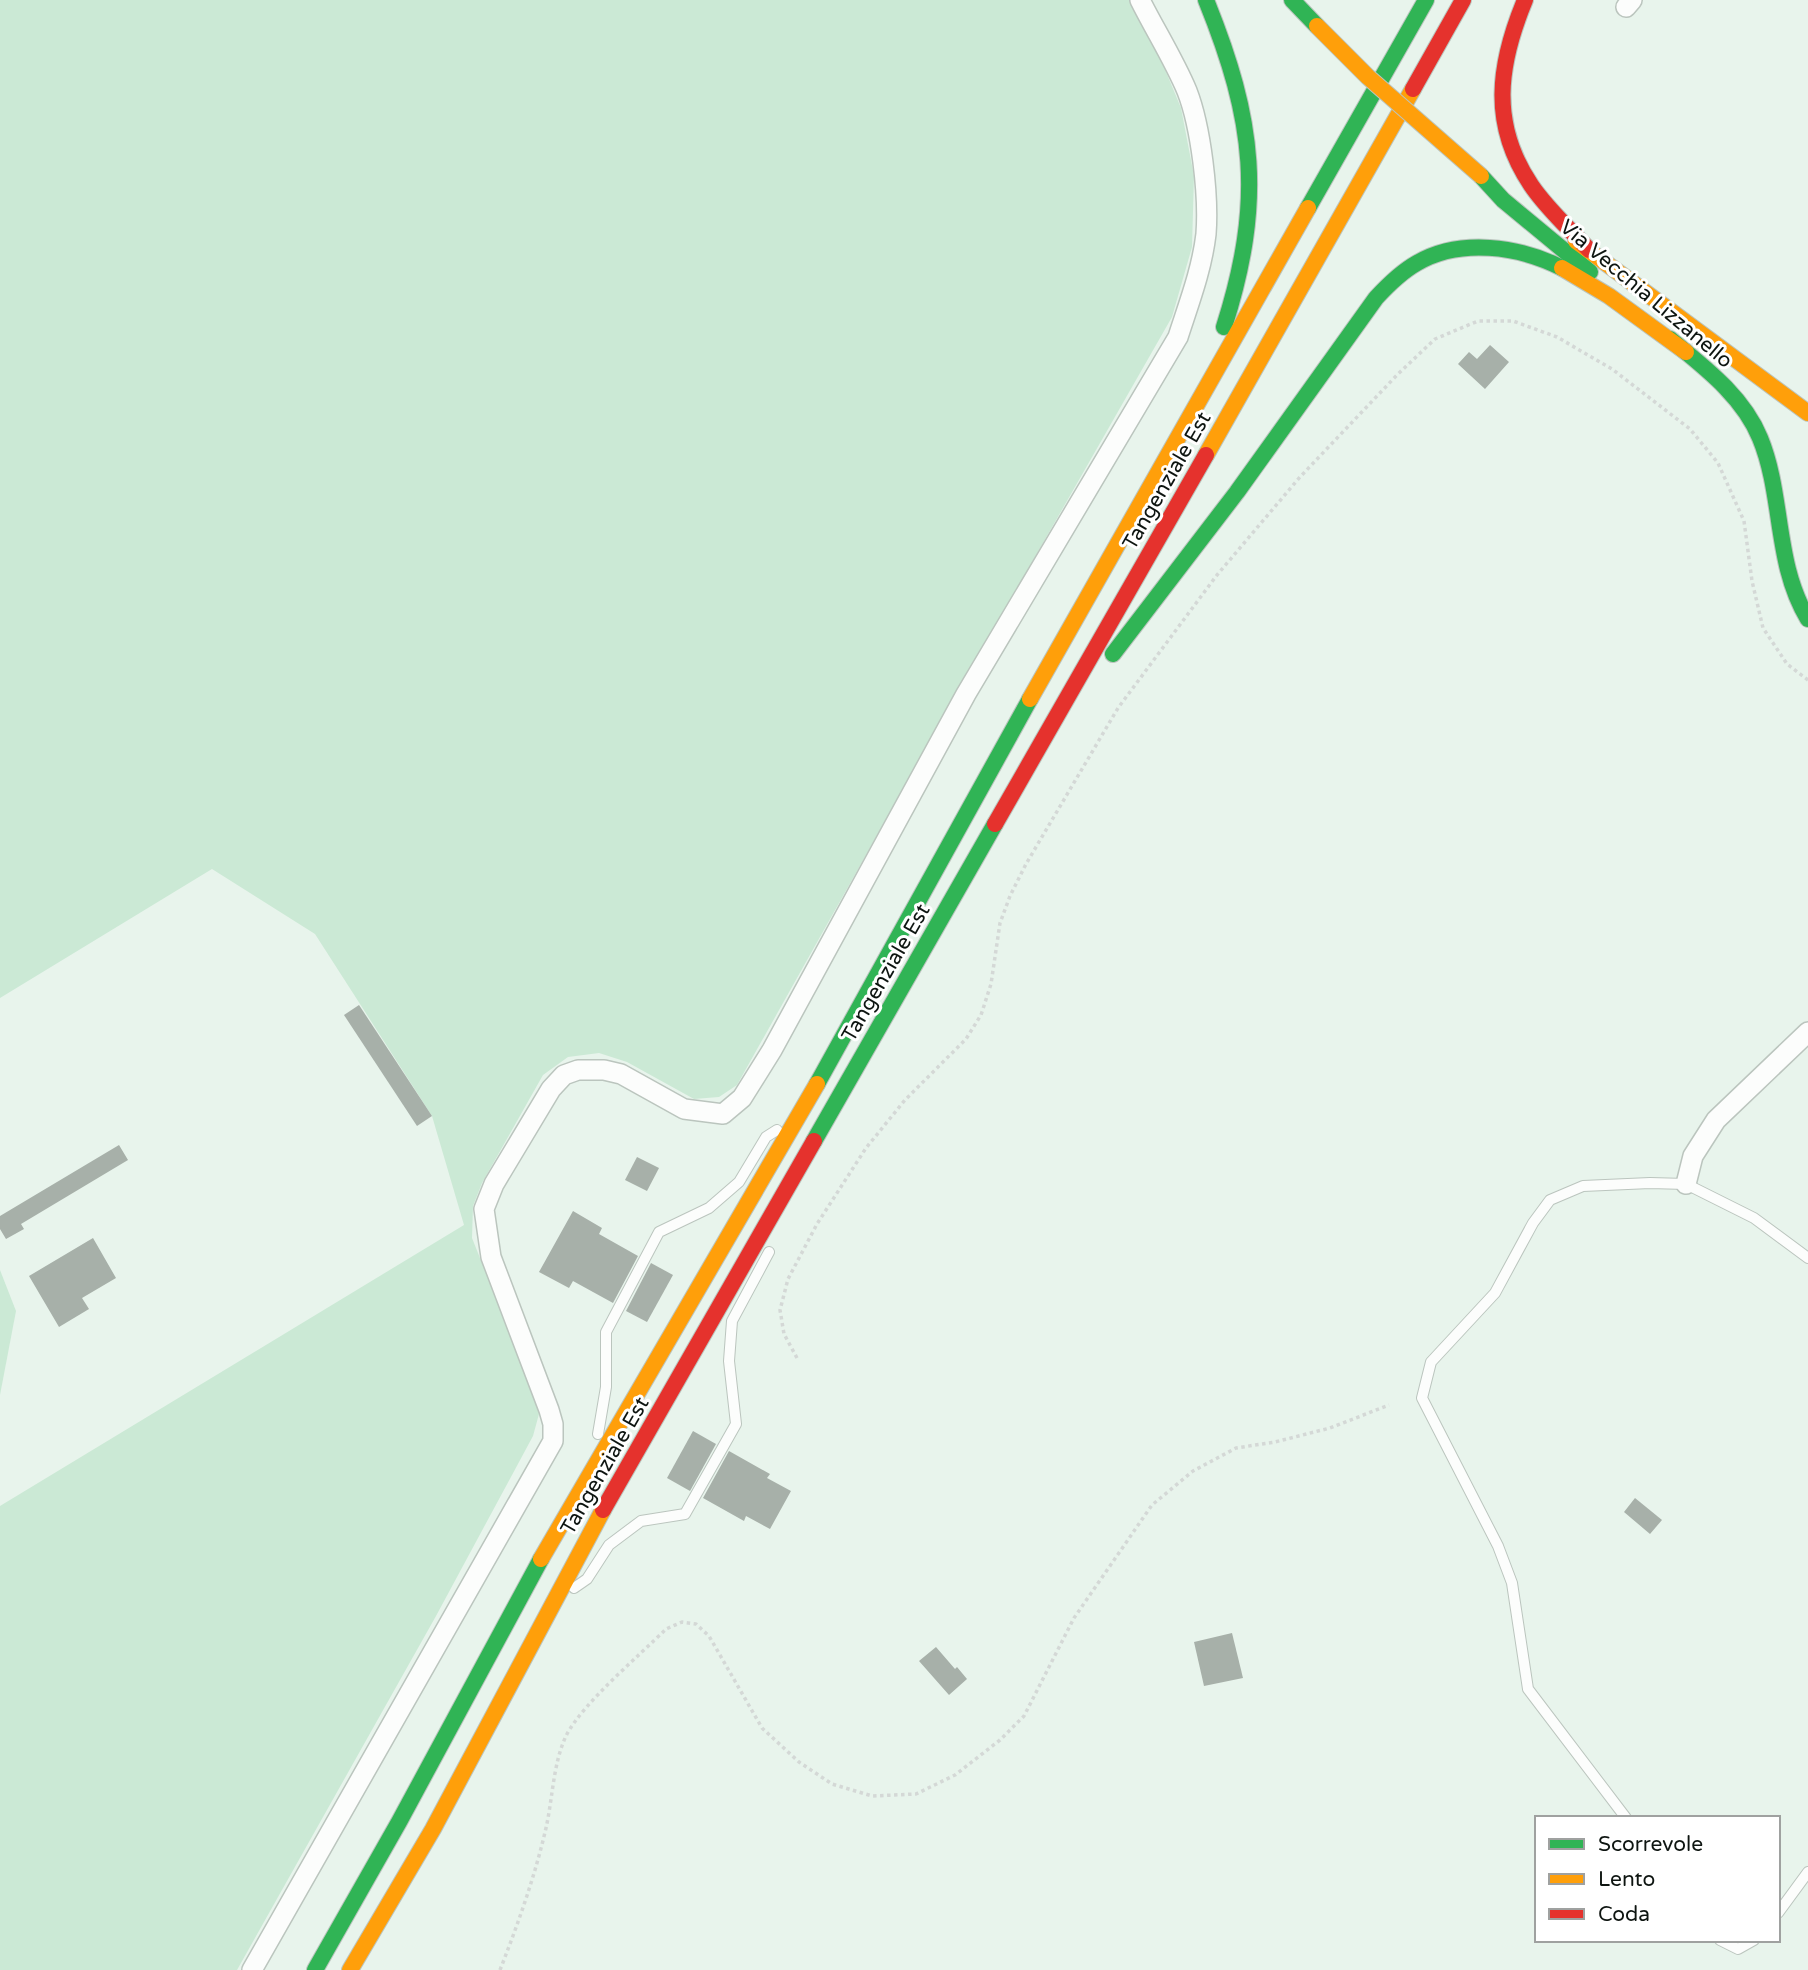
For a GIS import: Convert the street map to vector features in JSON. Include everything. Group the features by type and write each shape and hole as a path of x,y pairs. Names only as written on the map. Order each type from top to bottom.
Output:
{"main road":[{"path":"1096,580 1111,528 1221,334 1238,284 1246,247 1251,178 1245,121 1229,57 1206,0"},
{"name":"Via Vecchia Lizzanello","path":"1292,0 1379,86 1481,176 1503,200 1686,352 1727,390 1760,437 1789,573 1803,613 1808,619"},
{"name":"Tangenziale Est","path":"315,1970 551,1541 799,1117 1096,580 1426,0"},
{"name":"Tangenziale Est","path":"351,1970 433,1829 553,1602 1463,0"},
{"path":"1525,0 1505,58 1500,92 1503,122 1513,152 1532,186 1589,250"},
{"name":"Via Vecchia Lizzanello","path":"1481,176 1506,189 1808,413"},
{"path":"941,920 968,890 1100,674 1237,492 1376,298 1417,262 1444,251 1490,247 1536,255 1581,278 1686,352"}],"street":[{"path":"251,1970 553,1441 553,1424 549,1410 491,1257 484,1209 494,1184 551,1088 564,1075 578,1070 604,1070 621,1074 684,1109 707,1114 723,1114 742,1098 772,1050 966,694 1178,337 1198,278 1206,233 1204,173 1194,115 1186,90 1140,0"},
{"path":"1686,1184 1693,1156 1716,1121 1808,1032"}],"lane":[{"path":"592,1445 598,1435 606,1387 606,1332 659,1232 709,1208 739,1182 766,1137 799,1117"},
{"path":"784,1219 793,1179"},
{"path":"1624,1816 1528,1689 1512,1583 1503,1558 1422,1398 1431,1362 1495,1293 1533,1223 1550,1200 1583,1186 1686,1184 1754,1218 1808,1258"},
{"path":"553,1602 587,1579 609,1545 641,1521 685,1514 736,1424 729,1361 732,1321 775,1243"},
{"path":"551,1541 562,1499"},
{"path":"1780,1910 1808,1872"},
{"path":"1724,1942 1738,1949 1750,1942"}],"path":[{"path":"797,1358 784,1334 780,1310 788,1279 817,1224 866,1148 905,1100 966,1039 981,1015 991,984 1000,923 1010,896 1118,708 1217,575 1300,477 1435,339 1478,321 1513,321 1556,337 1612,369 1689,429 1718,463 1744,522 1752,581 1763,628 1787,664 1808,680"},
{"path":"500,1970 517,1927 546,1828 557,1765 567,1735 587,1708 666,1629 682,1622 696,1624 709,1636 762,1728 799,1762 821,1777 832,1784 872,1796 916,1794 955,1775 1000,1740 1024,1716 1074,1618 1152,1505 1193,1471 1236,1448 1275,1442 1330,1428 1389,1405"}],"green space":[{"path":"0,0 1134,0 1181,108 1194,176 1192,247 1172,317 737,1085 719,1097 694,1099 627,1062 599,1053 568,1057 543,1075 482,1183 473,1206 472,1238 529,1381 539,1414 533,1436 436,1616 237,1970 0,1970 0,1506 464,1225 432,1116 315,934 212,869 0,998"},
{"path":"0,1270 16,1311 0,1395"}],"building":[{"path":"1490,345 1509,362 1485,389 1458,364 1469,352 1477,359"},
{"path":"359,1005 432,1116 417,1126 344,1015"},
{"path":"119,1145 128,1160 21,1224 24,1229 6,1239 0,1229 0,1216"},
{"path":"637,1157 659,1168 647,1191 625,1180"},
{"path":"573,1211 602,1228 599,1234 638,1256 613,1303 573,1281 569,1288 539,1272"},
{"path":"93,1238 116,1278 82,1298 89,1309 59,1327 29,1276"},
{"path":"651,1263 673,1275 647,1322 626,1311"},
{"path":"693,1431 716,1444 690,1491 667,1478"},
{"path":"729,1451 770,1474 767,1478 791,1491 770,1529 746,1516 744,1521 703,1498"},
{"path":"1635,1498 1662,1520 1650,1534 1624,1512"},
{"path":"1232,1633 1243,1678 1204,1686 1194,1642"},
{"path":"936,1647 967,1679 949,1695 919,1661"}],"traffic: fast":[{"path":"1206,0 1235,84 1244,123 1248,162 1249,200 1245,240 1224,327"},
{"path":"1292,0 1317,26"},
{"path":"1308,208 1426,0"},
{"path":"1481,176 1503,200 1590,272"},
{"path":"1113,654 1237,492 1376,298 1395,279 1434,255 1470,248 1509,250 1545,260 1562,268"},
{"path":"1670,339 1721,383 1753,423 1768,460 1790,575 1797,598 1808,619"},
{"path":"817,1084 1030,699"},
{"path":"814,1141 995,824"},
{"path":"315,1970 399,1822 541,1559"}],"traffic: slow":[{"path":"1317,26 1368,77 1481,176"},
{"path":"1206,455 1413,89"},
{"path":"1030,699 1308,208"},
{"path":"1576,241 1808,413"},
{"path":"1562,268 1609,296 1686,352"},
{"path":"541,1559 817,1084"},
{"path":"350,1970 433,1829 603,1510"}],"traffic: jam":[{"path":"1413,89 1463,0"},
{"path":"1525,0 1504,71 1504,117 1509,140 1518,162 1537,194 1589,250"},
{"path":"995,824 1206,455"},
{"path":"603,1510 814,1141"}]}
